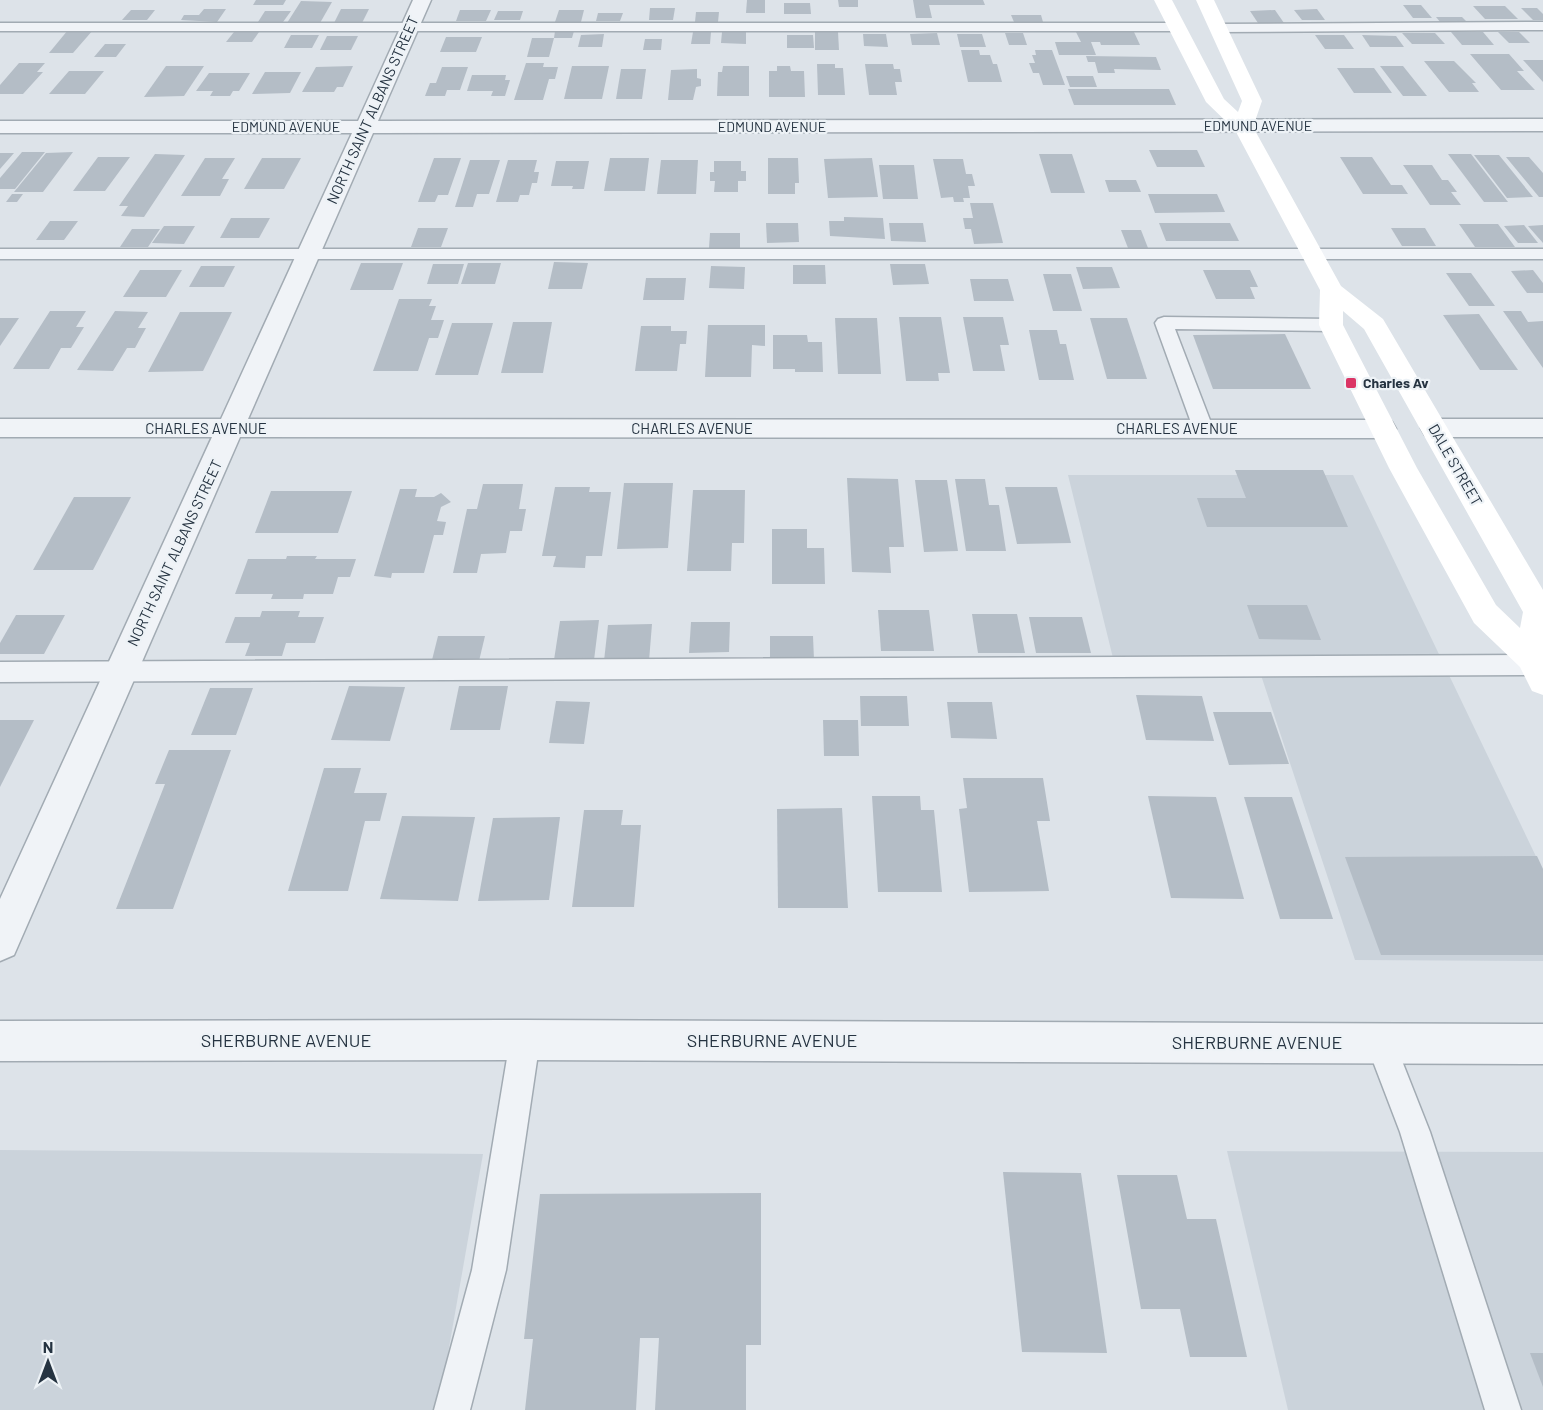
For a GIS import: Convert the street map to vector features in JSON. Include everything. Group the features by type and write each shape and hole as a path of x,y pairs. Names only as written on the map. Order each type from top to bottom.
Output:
{"main road":[{"name":"DALE STREET","path":"1163,0 1216,102 1243,126 1332,290 1374,324 1539,611 1538,668"},
{"path":"1205,0 1252,101 1243,126"},
{"path":"1332,290 1331,325 1368,394 1383,429 1485,614 1538,668"}],"street":[{"name":"NORTH SAINT ALBANS STREET","path":"0,942 422,0"},
{"name":"EDMUND AVENUE","path":"0,127 1543,125"},
{"name":"CHARLES AVENUE","path":"0,428 1383,429"},
{"path":"1434,428 1543,428"},
{"name":"SHERBURNE AVENUE","path":"0,1041 525,1040 1543,1044"}],"lane":[{"path":"1218,28 1543,26"},
{"path":"0,27 1176,27"},
{"path":"0,254 1543,254"},
{"path":"1203,428 1164,322 1283,322 1331,325"},
{"path":"0,672 1538,668"},
{"path":"452,1410 489,1270 525,1040"},
{"path":"1381,1043 1414,1132 1503,1410"}],"shaded area":[{"path":"1068,475 1353,475 1543,871 1543,961 1355,960 1256,660 1113,658"},
{"path":"0,1150 483,1154 438,1410 0,1410"},
{"path":"1227,1151 1543,1152 1543,1410 1288,1410"}],"building":[{"path":"256,0 286,0 283,5 253,5"},
{"path":"747,0 765,0 765,13 746,13"},
{"path":"838,0 858,0 858,7 839,7"},
{"path":"913,0 983,0 985,5 929,5 932,18 916,18"},
{"path":"301,1 332,2 320,23 287,23"},
{"path":"784,3 810,3 811,14 784,14"},
{"path":"1403,5 1421,5 1432,18 1413,18"},
{"path":"1473,6 1505,6 1518,19 1485,19"},
{"path":"650,8 675,8 673,20 649,20"},
{"path":"1521,8 1537,8 1543,14 1543,20 1533,20"},
{"path":"204,9 226,9 217,22 181,20 184,15 199,15"},
{"path":"341,9 369,9 362,23 334,23"},
{"path":"1317,9 1325,20 1302,20 1294,10"},
{"path":"131,10 155,10 147,20 122,20"},
{"path":"460,10 491,10 486,21 456,21"},
{"path":"559,10 584,10 581,22 555,22"},
{"path":"1275,10 1284,23 1258,23 1250,11"},
{"path":"265,11 291,11 283,22 258,22"},
{"path":"498,11 523,11 520,20 494,20"},
{"path":"696,12 719,12 718,22 695,22"},
{"path":"598,13 623,13 620,21 596,21"},
{"path":"1011,15 1041,15 1043,22 1014,22"},
{"path":"1436,17 1462,17 1468,23 1441,23"},
{"path":"68,30 93,30 73,53 49,53"},
{"path":"555,31 574,31 572,38 554,38"},
{"path":"815,31 838,32 839,50 815,50"},
{"path":"234,32 259,32 252,42 226,42"},
{"path":"693,32 711,32 710,44 691,44"},
{"path":"722,32 746,32 746,44 721,43"},
{"path":"1076,32 1134,32 1140,45 1101,45 1100,42 1091,42 1096,55 1059,55 1055,42 1081,42"},
{"path":"1451,32 1483,32 1494,45 1462,45"},
{"path":"1498,32 1519,32 1530,43 1509,43"},
{"path":"937,33 940,45 912,45 910,34"},
{"path":"1005,33 1023,33 1027,45 1009,45"},
{"path":"1402,33 1435,33 1445,44 1412,44"},
{"path":"604,34 602,47 578,47 581,35"},
{"path":"863,34 886,34 888,47 864,46"},
{"path":"957,34 982,34 986,47 960,47"},
{"path":"291,35 319,35 312,48 284,48"},
{"path":"787,35 813,35 814,48 787,48"},
{"path":"1315,35 1344,35 1354,49 1325,49"},
{"path":"1362,35 1396,36 1404,47 1370,47"},
{"path":"327,36 358,36 351,50 320,50"},
{"path":"446,37 482,37 476,52 440,52"},
{"path":"532,38 554,38 549,57 527,57"},
{"path":"645,39 662,39 661,50 643,50"},
{"path":"105,44 126,44 116,57 94,57"},
{"path":"961,50 979,50 980,55 990,55 993,64 997,64 1002,82 968,82"},
{"path":"1035,50 1052,50 1065,85 1043,85 1039,73 1033,73 1029,63 1035,63 1032,55 1036,55"},
{"path":"1470,54 1509,54 1524,71 1517,71 1535,90 1501,90"},
{"path":"1086,56 1156,57 1161,70 1114,69 1115,73 1098,73 1095,62 1088,62"},
{"path":"1523,60 1543,60 1543,82"},
{"path":"1424,61 1454,61 1476,83 1472,83 1479,92 1449,92"},
{"path":"19,63 45,63 37,72 43,72 23,94 0,94 0,85"},
{"path":"526,63 544,63 543,67 558,67 555,79 549,79 543,100 514,100"},
{"path":"817,64 835,64 835,68 843,68 845,95 818,95"},
{"path":"865,64 893,64 894,69 900,69 902,82 895,82 897,95 869,95"},
{"path":"166,66 204,66 184,96 144,97"},
{"path":"353,66 343,87 337,87 334,92 302,92 316,67"},
{"path":"572,66 609,66 602,99 564,99"},
{"path":"723,66 749,66 749,96 717,96 718,72 722,72"},
{"path":"777,66 790,66 791,71 804,71 805,97 769,97 769,71 777,71"},
{"path":"1380,66 1403,66 1427,96 1403,96"},
{"path":"442,67 468,67 460,90 447,90 445,96 425,96 430,83 436,83"},
{"path":"1337,68 1374,68 1392,93 1354,93"},
{"path":"621,69 646,69 642,99 616,99"},
{"path":"697,69 697,78 701,79 701,86 696,87 693,100 668,100 671,70"},
{"path":"69,71 104,71 85,94 49,94"},
{"path":"265,72 301,72 290,93 252,94"},
{"path":"209,73 250,73 239,91 233,91 230,96 210,96 213,91 196,91"},
{"path":"472,75 506,75 505,80 510,80 505,96 491,96 493,91 467,91"},
{"path":"1066,76 1093,76 1097,87 1070,87"},
{"path":"1068,89 1169,89 1176,105 1074,105"},
{"path":"1149,150 1197,150 1205,167 1157,167"},
{"path":"22,152 45,152 15,189 0,189 0,178"},
{"path":"73,152 43,192 14,192 46,153"},
{"path":"0,153 14,153 0,169"},
{"path":"155,154 185,155 144,217 121,216 128,206 119,206"},
{"path":"1039,154 1072,154 1085,193 1051,193"},
{"path":"1448,154 1471,154 1508,202 1484,202"},
{"path":"1474,155 1499,155 1533,197 1507,198"},
{"path":"98,157 130,157 105,191 73,191"},
{"path":"1340,157 1372,157 1391,185 1402,185 1408,194 1363,194"},
{"path":"1506,157 1529,157 1543,173 1543,197 1539,197"},
{"path":"205,158 235,158 222,179 229,179 220,196 181,196"},
{"path":"262,158 301,158 284,189 244,189"},
{"path":"434,158 461,158 448,195 438,195 435,202 418,202"},
{"path":"610,158 649,158 645,191 604,191"},
{"path":"768,158 798,158 799,183 795,183 795,194 768,194"},
{"path":"872,158 878,197 828,198 824,159"},
{"path":"933,159 963,159 966,174 972,174 975,186 968,186 970,198 963,198 964,202 954,202 953,197 941,198"},
{"path":"470,160 500,160 489,194 477,194 473,207 455,207"},
{"path":"508,160 537,160 534,172 539,172 537,183 532,183 529,195 520,195 518,202 496,202"},
{"path":"661,160 698,160 696,194 657,194"},
{"path":"556,161 589,161 584,189 572,189 573,186 551,186"},
{"path":"714,161 741,161 741,171 746,171 746,181 738,181 738,192 714,192 715,181 710,181 710,172 714,172"},
{"path":"879,165 914,165 918,199 883,199"},
{"path":"1403,165 1432,165 1442,180 1448,180 1457,192 1451,192 1461,205 1430,205"},
{"path":"1105,180 1136,180 1141,192 1109,192"},
{"path":"12,194 23,194 17,202 6,202"},
{"path":"1148,194 1217,194 1225,212 1155,213"},
{"path":"970,203 993,203 1003,243 974,244 971,229 965,229 963,218 973,218"},
{"path":"844,217 883,218 885,239 830,236 829,221 844,221"},
{"path":"231,218 270,218 259,238 220,238"},
{"path":"50,221 78,221 64,240 36,240"},
{"path":"766,223 798,223 799,242 767,243"},
{"path":"889,223 923,223 926,242 891,241"},
{"path":"1159,223 1230,223 1239,241 1166,241"},
{"path":"1459,224 1498,224 1515,247 1475,247"},
{"path":"1524,225 1538,243 1518,243 1504,226"},
{"path":"1543,225 1543,243 1528,226"},
{"path":"164,226 195,226 184,244 152,243"},
{"path":"418,228 448,228 441,247 411,247"},
{"path":"1391,228 1425,228 1436,246 1402,246"},
{"path":"132,229 160,229 148,247 120,247"},
{"path":"1121,230 1141,230 1148,248 1128,248"},
{"path":"710,233 740,233 740,248 709,248"},
{"path":"554,262 588,263 582,289 548,289"},
{"path":"361,263 403,263 393,290 350,290"},
{"path":"468,263 501,263 495,284 461,284"},
{"path":"433,264 464,264 458,284 427,284"},
{"path":"890,264 925,264 929,284 893,285"},
{"path":"793,265 825,265 826,284 793,284"},
{"path":"201,266 235,266 224,287 189,287"},
{"path":"711,266 745,267 744,289 709,288"},
{"path":"1076,267 1112,267 1120,288 1083,289"},
{"path":"140,270 182,270 166,297 123,297"},
{"path":"1203,270 1250,270 1258,287 1250,287 1255,299 1216,299"},
{"path":"1533,270 1543,283 1543,293 1527,293 1511,271"},
{"path":"1446,273 1471,273 1495,306 1469,306"},
{"path":"1043,274 1071,274 1082,311 1053,311"},
{"path":"646,278 686,278 684,300 643,300"},
{"path":"970,279 1008,279 1014,301 974,301"},
{"path":"399,299 432,299 429,306 436,306 431,320 444,320 438,338 429,338 418,371 373,371"},
{"path":"50,311 86,311 76,327 84,327 71,348 61,348 49,369 13,369"},
{"path":"115,311 148,312 138,328 146,328 135,348 127,348 113,371 77,370"},
{"path":"1503,311 1521,311 1528,322 1543,321 1543,368"},
{"path":"180,312 232,312 203,371 148,372"},
{"path":"1479,314 1518,370 1480,370 1443,315"},
{"path":"899,317 941,317 950,373 938,373 939,381 906,381"},
{"path":"963,317 1003,317 1009,345 1000,345 1005,371 973,371"},
{"path":"0,318 19,318 0,346"},
{"path":"835,318 877,318 881,374 838,374"},
{"path":"1090,318 1127,318 1147,379 1107,379"},
{"path":"513,322 552,322 543,373 501,373"},
{"path":"452,323 493,323 478,375 435,375"},
{"path":"708,325 765,325 765,346 752,345 751,377 705,377"},
{"path":"641,326 671,326 671,331 687,331 686,344 680,344 677,371 635,371"},
{"path":"1029,330 1057,330 1060,344 1066,344 1074,380 1039,380"},
{"path":"1285,334 1311,389 1213,389 1193,335"},
{"path":"773,335 807,335 808,342 822,342 823,372 773,369"},
{"path":"1235,470 1323,470 1348,527 1207,527 1197,498 1246,498"},
{"path":"847,478 898,479 904,547 889,547 891,573 852,572"},
{"path":"955,479 985,479 989,505 999,505 1006,551 966,551"},
{"path":"915,480 947,480 958,551 924,552"},
{"path":"624,483 673,483 668,548 617,549"},
{"path":"483,484 523,484 519,509 526,509 522,531 510,531 506,553 481,554 477,573 453,573 467,509 477,509"},
{"path":"555,487 590,487 589,492 611,492 602,556 586,556 585,568 553,567 556,556 542,556"},
{"path":"1005,487 1057,487 1071,543 1017,544"},
{"path":"400,489 417,489 415,497 434,497 441,493 451,502 441,507 437,521 446,522 443,535 434,535 424,573 392,573 391,578 374,576"},
{"path":"693,490 745,490 744,543 732,543 731,571 687,571"},
{"path":"271,491 352,491 338,533 255,533"},
{"path":"74,497 131,497 93,570 33,570"},
{"path":"772,529 807,529 807,548 824,548 825,584 772,584"},
{"path":"287,556 356,559 350,577 338,577 333,594 304,594 303,599 271,599 273,594 235,594 248,559 286,559"},
{"path":"1247,605 1307,605 1321,640 1259,639"},
{"path":"878,610 929,610 934,651 881,651"},
{"path":"262,611 300,611 298,617 324,617 315,643 286,643 282,656 245,656 250,643 225,643 235,617 260,617"},
{"path":"972,614 1017,614 1025,653 978,653"},
{"path":"16,615 65,615 44,654 0,654 0,643"},
{"path":"1029,617 1082,617 1091,653 1036,653"},
{"path":"599,620 594,660 554,660 560,621"},
{"path":"691,622 730,622 729,652 689,653"},
{"path":"652,624 649,661 604,661 608,625"},
{"path":"438,636 485,636 479,661 432,660"},
{"path":"770,636 813,636 814,660 770,660"},
{"path":"349,686 405,687 390,741 331,740"},
{"path":"459,686 508,686 500,730 450,730"},
{"path":"210,688 253,688 236,735 191,735"},
{"path":"1136,695 1202,696 1214,741 1146,740"},
{"path":"860,696 907,696 909,726 861,726"},
{"path":"556,701 590,702 584,744 549,743"},
{"path":"947,702 992,702 997,739 951,738"},
{"path":"1213,712 1271,712 1289,764 1229,765"},
{"path":"0,720 34,720 0,787"},
{"path":"823,720 858,720 859,756 824,756"},
{"path":"169,750 231,750 173,909 116,909 165,784 155,784"},
{"path":"324,768 361,768 354,793 387,793 380,821 365,821 348,891 288,891"},
{"path":"963,778 1043,778 1050,821 1037,821 1049,891 969,892 959,809 967,808"},
{"path":"872,796 920,796 921,810 934,810 942,892 878,892"},
{"path":"1148,796 1216,797 1244,899 1171,898"},
{"path":"1244,797 1292,797 1333,919 1280,919"},
{"path":"842,808 848,908 778,908 777,809"},
{"path":"584,810 623,810 621,825 641,825 634,907 572,907"},
{"path":"402,816 475,817 458,901 380,899"},
{"path":"560,817 549,900 478,901 493,818"},
{"path":"1537,856 1543,869 1543,955 1381,955 1345,857"},
{"path":"1003,1172 1081,1173 1107,1353 1022,1352"},
{"path":"1117,1175 1177,1175 1187,1219 1216,1219 1247,1357 1190,1357 1180,1309 1141,1309"},
{"path":"761,1193 761,1345 746,1345 746,1410 655,1410 659,1338 640,1338 636,1410 525,1410 533,1339 524,1339 540,1194"},
{"path":"1530,1353 1543,1353 1543,1387"}],"place":[{"name":"Charles Av","path":"1351,383"}]}
